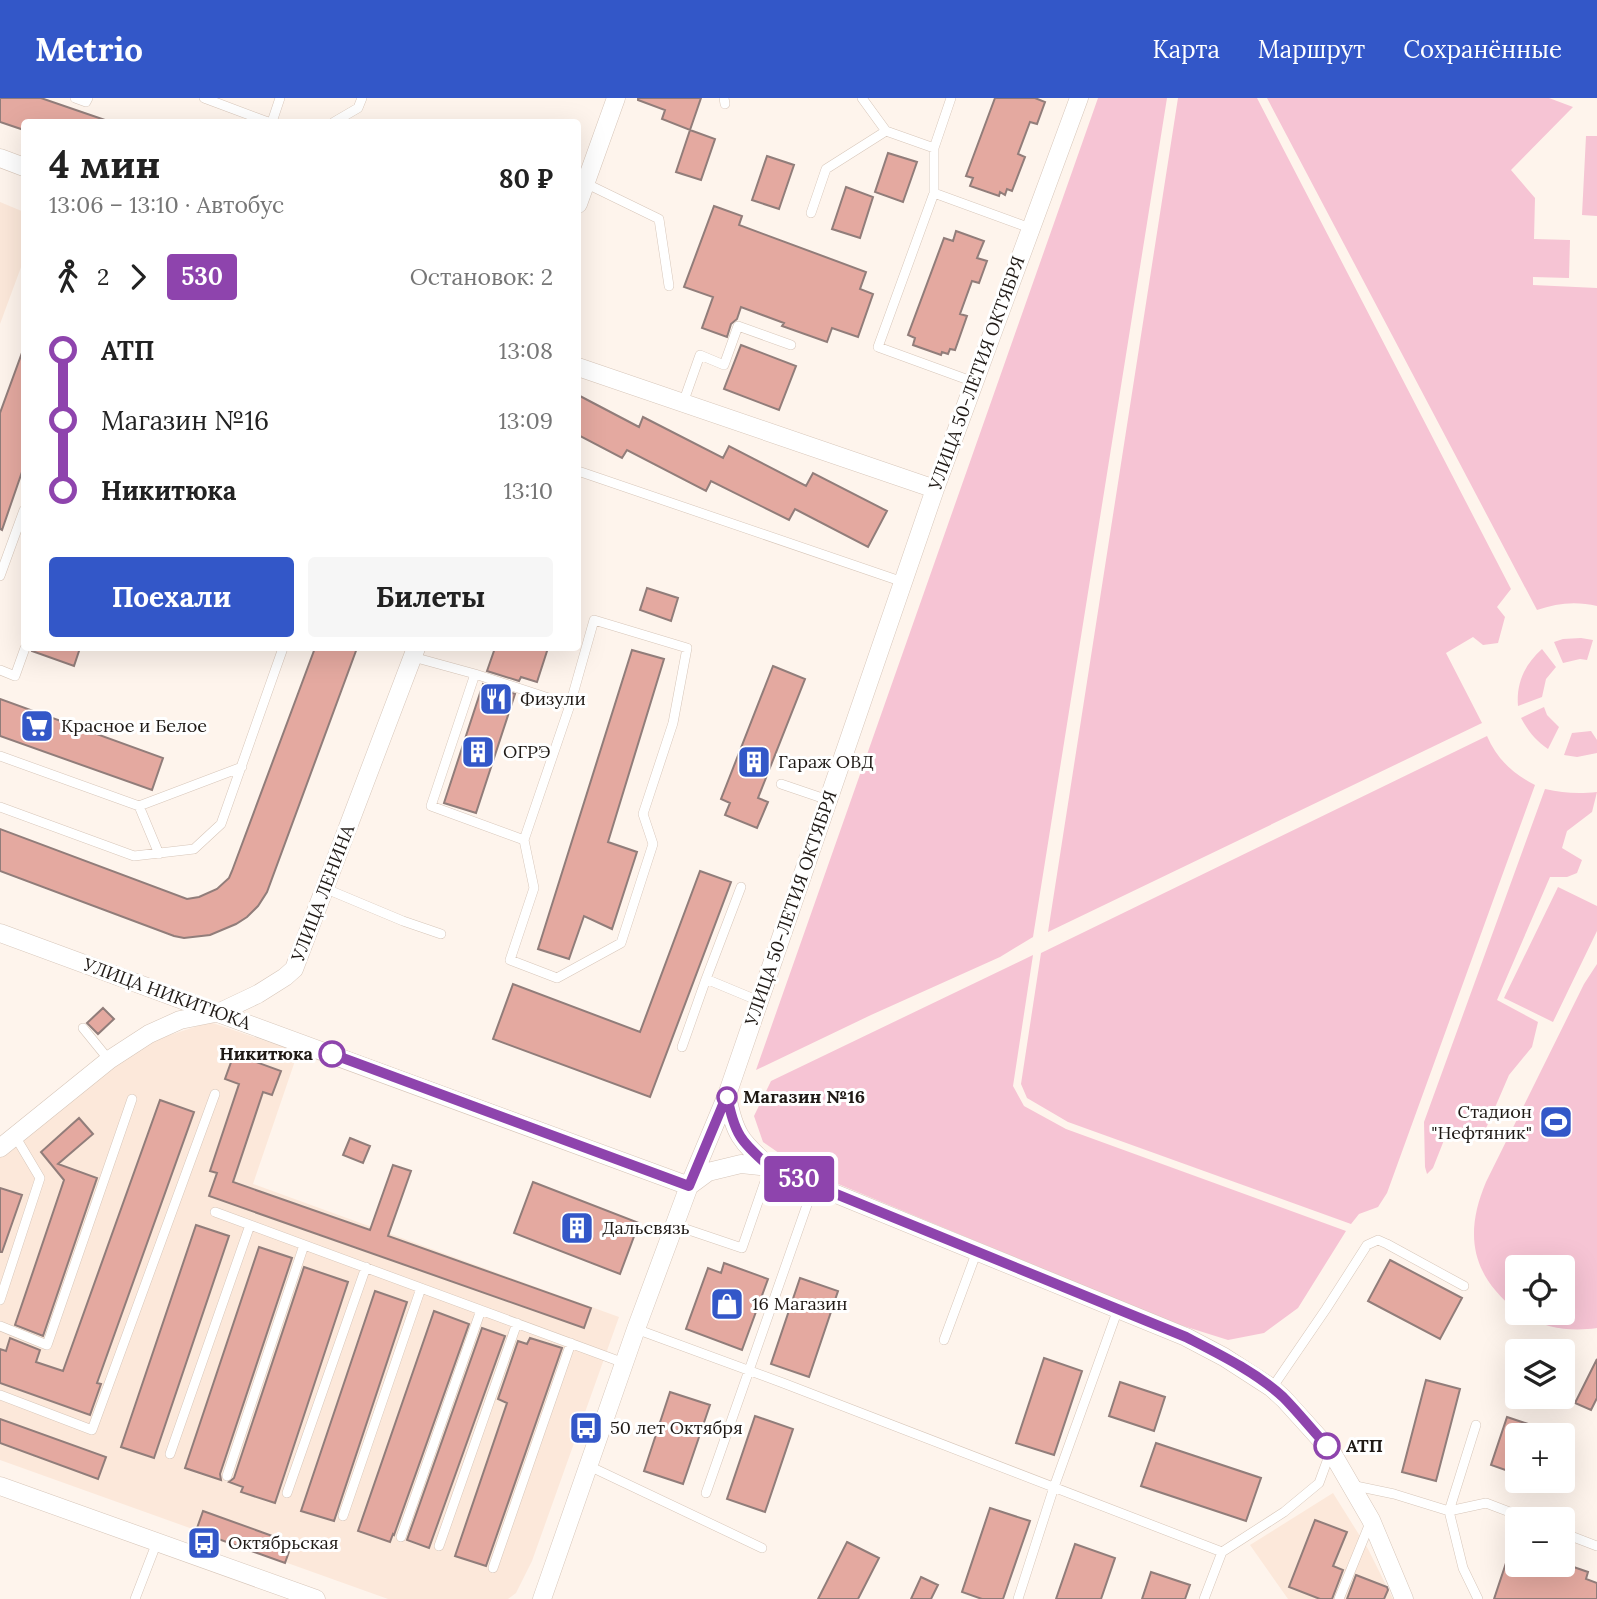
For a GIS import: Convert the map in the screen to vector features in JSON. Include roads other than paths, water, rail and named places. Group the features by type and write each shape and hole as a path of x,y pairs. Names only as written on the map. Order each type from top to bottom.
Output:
{"street":[{"path":"581,181 616,98"},
{"name":"УЛИЦА 50-ЛЕТИЯ ОКТЯБРЯ","path":"542,1599 674,1225 727,1095 934,489 1079,98"},
{"path":"0,158 21,166"},
{"path":"581,368 934,489"},
{"name":"УЛИЦА ЛЕНИНА","path":"0,1148 109,1060 149,1034 180,1020 220,1012 258,994 294,969 414,652"},
{"name":"УЛИЦА НИКИТЮКА","path":"0,933 689,1186"},
{"path":"727,1095 732,1121 746,1146 770,1167"},
{"path":"689,1186 708,1172 741,1164 770,1167 1186,1337 1224,1357 1272,1388 1331,1451 1371,1521 1397,1594"},
{"path":"0,1486 316,1599"}],"lane":[{"path":"75,98 86,102 88,98"},
{"path":"204,98 262,119"},
{"path":"271,119 281,98"},
{"path":"339,119 358,108 362,98"},
{"path":"862,98 886,131 934,148"},
{"path":"951,98 934,148 934,193 878,347 974,382"},
{"path":"811,213 826,169 886,131"},
{"path":"581,181 659,219 669,286"},
{"path":"934,193 1030,228"},
{"path":"683,403 700,355 724,365 738,326 791,345"},
{"path":"581,472 902,582"},
{"path":"0,576 21,518"},
{"path":"594,621 687,648 673,723 643,814 653,844 621,943 557,978 510,960 534,888 524,840 570,705 594,621"},
{"path":"0,670 15,676 24,651"},
{"path":"0,807 134,856 194,849 221,824 281,651"},
{"path":"414,652 570,705"},
{"path":"475,674 431,806 524,840"},
{"path":"0,756 139,806 242,767"},
{"path":"781,784 828,800"},
{"path":"139,806 159,854"},
{"path":"682,1047 741,887"},
{"path":"324,888 441,934"},
{"path":"706,979 759,1001"},
{"path":"83,1028 109,1060"},
{"path":"0,1395 92,1430 215,1094"},
{"path":"0,1326 47,1345 132,1099"},
{"path":"0,1300 40,1178 15,1136"},
{"path":"674,1225 742,1248 770,1167"},
{"path":"706,1493 814,1185"},
{"path":"215,1212 624,1363"},
{"path":"170,1454 250,1224"},
{"path":"1272,1388 1367,1245 1378,1240 1464,1286"},
{"path":"227,1476 304,1244"},
{"path":"944,1340 977,1251"},
{"path":"288,1493 366,1268"},
{"path":"343,1516 421,1288"},
{"path":"1017,1599 1118,1309"},
{"path":"401,1537 481,1310"},
{"path":"439,1546 517,1323"},
{"path":"636,1329 1222,1552"},
{"path":"493,1568 571,1343"},
{"path":"1476,1425 1449,1511 1463,1568 1478,1599"},
{"path":"1204,1599 1222,1552 1284,1513 1318,1483 1331,1451"},
{"path":"589,1466 762,1548"},
{"path":"1350,1484 1449,1511 1486,1503 1505,1510"},
{"path":"1339,1599 1371,1521"},
{"path":"1575,1537 1597,1546"},
{"path":"135,1599 157,1542"}],"place":[{"name":"Физули","path":"496,699"},
{"name":"Красное и Белое","path":"37,726"},
{"name":"ОГРЭ","path":"478,752"},
{"name":"Гараж ОВД","path":"754,762"},
{"name":"Никитюка","path":"332,1054"},
{"name":"Магазин №16","path":"727,1097"},
{"name":"Стадион \"Нефтяник\"","path":"1556,1122"},
{"name":"Дальсвязь","path":"577,1228"},
{"name":"16 Магазин","path":"727,1304"},
{"name":"50 лет Октября","path":"586,1428"},
{"name":"АТП","path":"1327,1446"},
{"name":"Октябрьская","path":"204,1543"}]}
